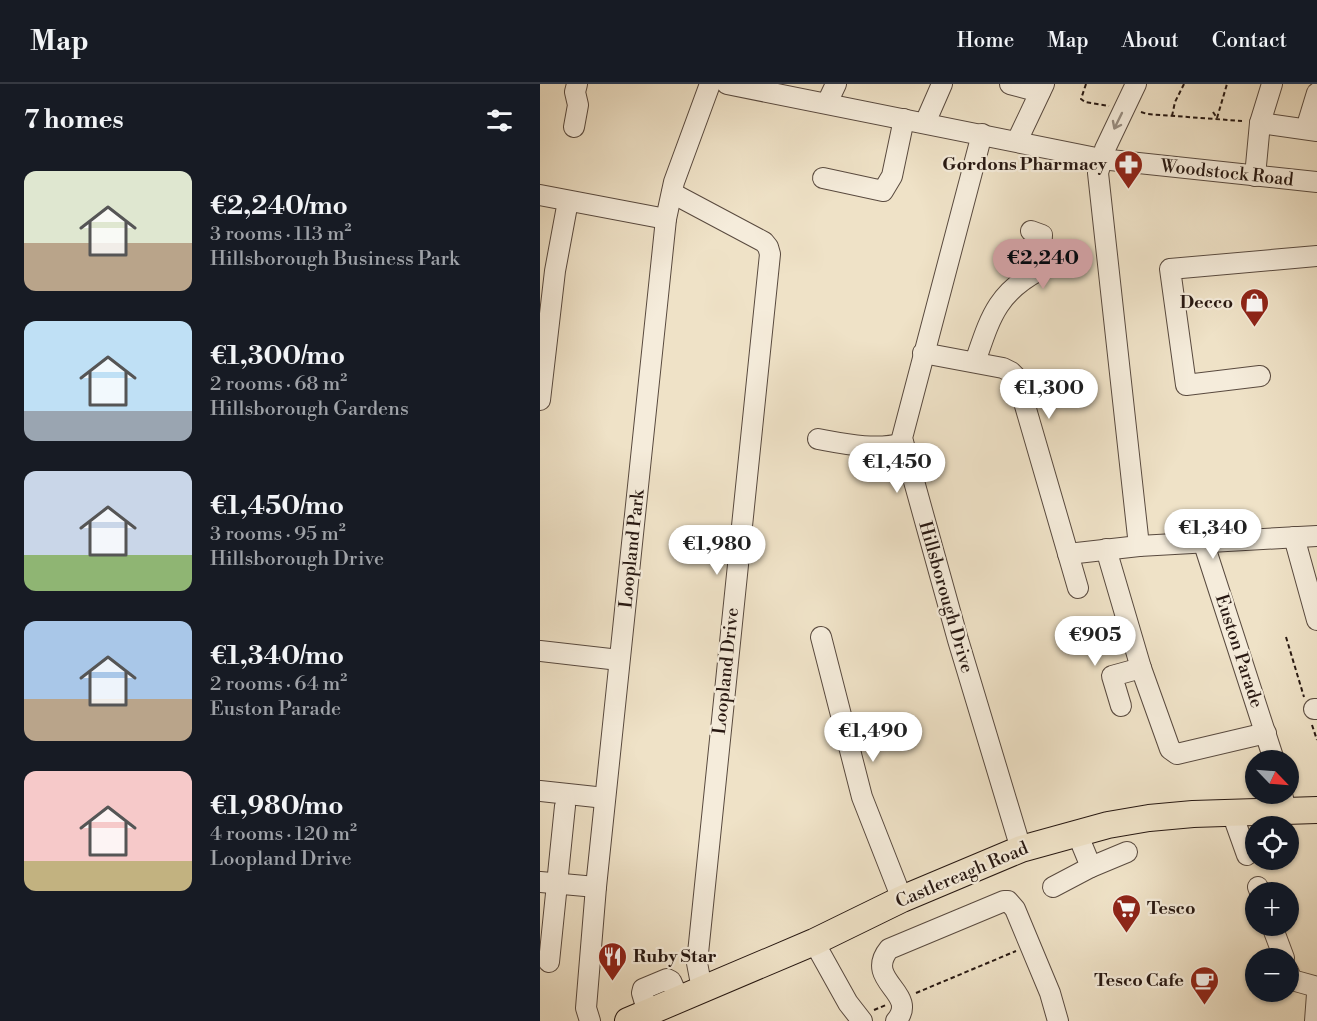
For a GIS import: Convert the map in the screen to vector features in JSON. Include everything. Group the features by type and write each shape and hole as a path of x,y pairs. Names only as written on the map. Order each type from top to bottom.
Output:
{"main road":[{"name":"Castlereagh Road","path":"655,1013 702,989 814,942 902,899 1021,849 1077,833 1149,819 1232,813 1275,804"},
{"name":"Castlereagh Road","path":"1292,804 1317,810"}],"street":[{"path":"574,127 578,105 575,92 577,84"},
{"name":"Loopland Park","path":"590,1021 586,1008 596,887 666,219 674,182 710,84"},
{"name":"Woodstock Road","path":"727,84 1101,159 1317,182"},
{"path":"827,103 836,84"},
{"path":"925,123 942,84"},
{"path":"1010,84 1042,88 1017,141"},
{"path":"1136,84 1101,159 1098,173 1139,546"},
{"path":"1256,176 1260,123 1272,84"},
{"path":"1260,123 1312,130 1317,93"},
{"path":"823,178 883,191 892,176 904,119"},
{"name":"Hillsborough Drive","path":"982,134 902,438 958,640 1021,849"},
{"name":"Loopland Drive","path":"672,193 764,242 770,254 697,963 702,989"},
{"path":"540,195 666,219"},
{"path":"540,400 555,271 568,201"},
{"path":"975,363 989,322 1002,298 1040,270 1042,235 1031,231"},
{"path":"1260,376 1186,385 1170,269 1317,256"},
{"path":"923,353 1003,368 1017,378 1078,588"},
{"path":"818,439 848,445 892,446 903,443"},
{"path":"1068,554 1203,541 1317,536"},
{"path":"1294,537 1317,620"},
{"name":"Euston Parade","path":"1203,541 1271,750"},
{"path":"1106,549 1141,668 1170,749 1177,754 1266,733"},
{"path":"821,637 862,797 902,899"},
{"path":"540,651 620,660"},
{"path":"1120,706 1112,676 1141,668"},
{"path":"540,791 605,798"},
{"path":"549,962 549,883 566,806"},
{"path":"1232,813 1245,849"},
{"path":"1077,833 1091,867"},
{"path":"1053,887 1091,867 1127,852"},
{"path":"549,883 596,887"},
{"path":"896,1021 902,1009 900,999 881,970 882,957 889,949 997,902 1008,901 1012,905 1050,993 1058,1021"},
{"path":"814,942 857,1020"},
{"path":"1299,982 1317,987"},
{"path":"1315,1021 1317,994"}],"path":[{"path":"1086,84 1081,99 1086,102 1147,114 1260,123"},
{"path":"1172,116 1175,102 1184,84"},
{"path":"1217,118 1227,84"},
{"path":"1213,112 1217,118"},
{"path":"1286,637 1312,706"},
{"path":"857,1020 900,999 1030,946"}],"place":[{"name":"Gordons Pharmacy","path":"1128,190"},
{"name":"Decco","path":"1254,328"},
{"name":"Tesco","path":"1126,934"},
{"name":"Ruby Star","path":"612,982"},
{"name":"Tesco Cafe","path":"1205,1006"}]}
